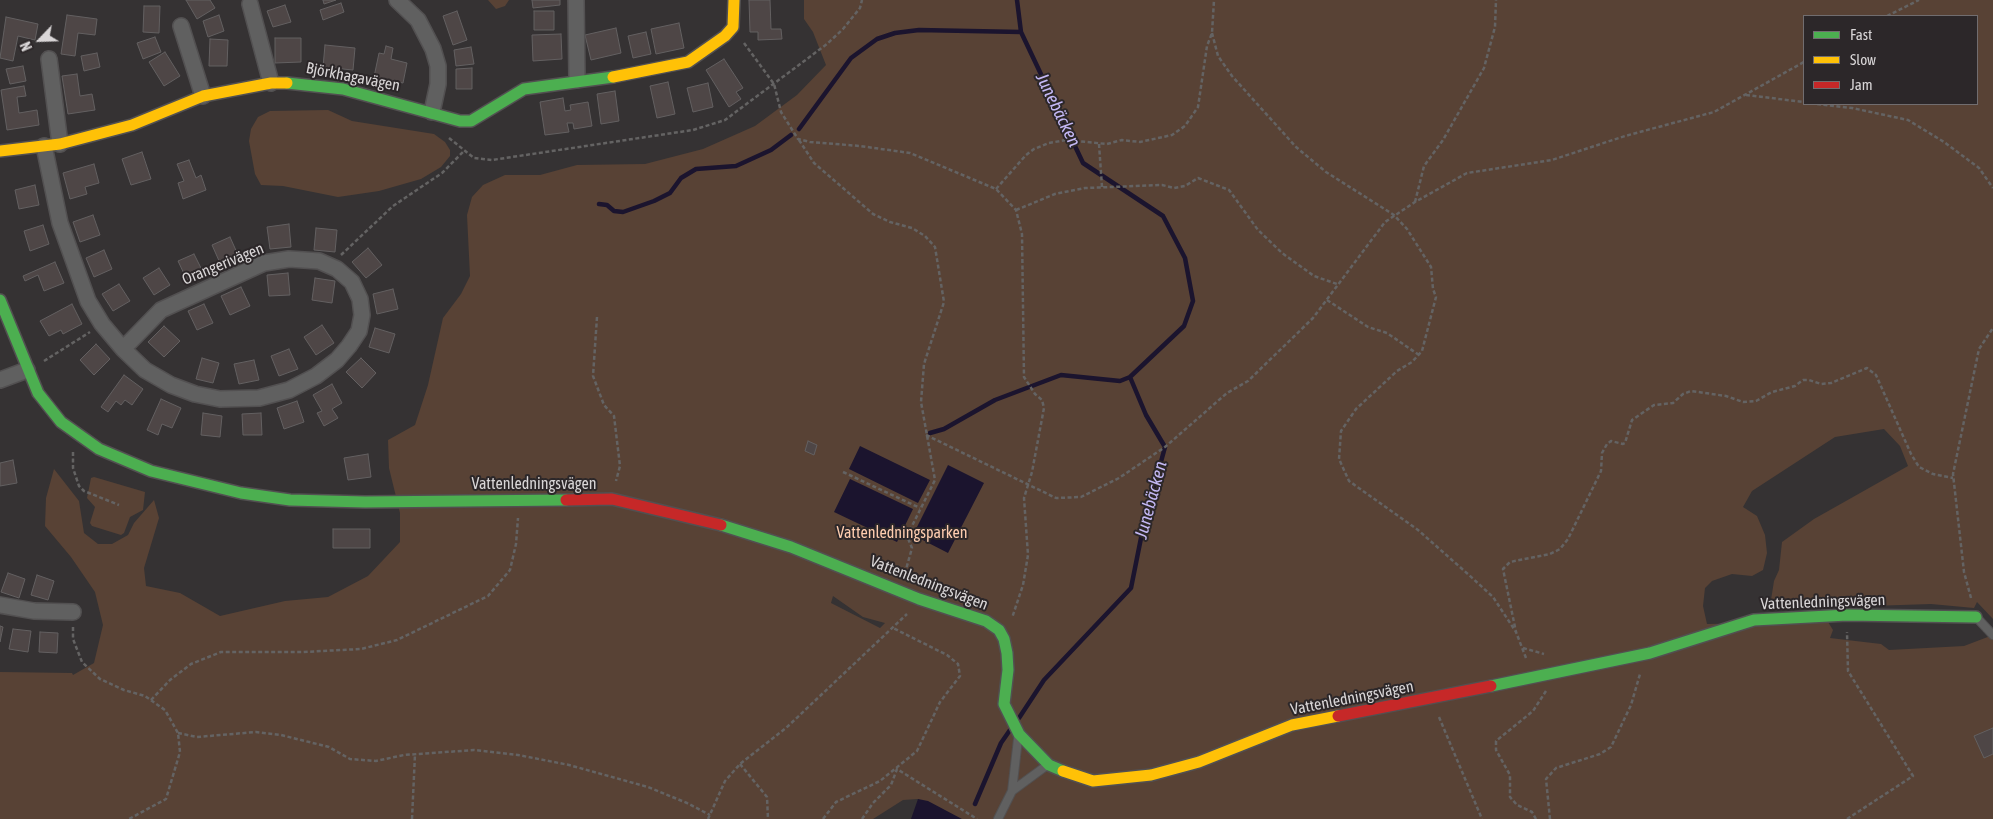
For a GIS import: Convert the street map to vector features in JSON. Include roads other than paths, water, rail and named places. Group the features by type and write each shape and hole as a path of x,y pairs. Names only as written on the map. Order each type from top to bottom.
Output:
{"street":[{"path":"397,0 418,20 433,49 438,66 438,84 432,112"},
{"path":"576,0 577,80"},
{"name":"Björkhagavägen","path":"0,151 60,144 132,124 203,96 271,83 306,84 343,89 460,121 470,121 479,118 501,101 524,89 577,80 624,75 688,62 725,36 733,27 734,0"},
{"path":"250,4 271,83"},
{"path":"181,26 203,96"},
{"path":"48,59 60,144"},
{"name":"Orangerivägen","path":"44,146 60,223 88,301 102,324 123,349 145,370 170,385 195,394 220,399 245,399 273,395 289,390 316,376 337,360 359,331 362,315 360,299 352,282 319,261 289,259 264,263 161,310 123,349"},
{"name":"Vattenledningsvägen","path":"0,300 27,370 49,407 61,422 115,457 151,471 241,493 290,500 365,502 612,500 707,521 791,547 919,599 986,621 999,630 1004,639 1008,670 1004,704 1019,734 1049,764 1074,776 1093,781 1151,775 1199,762 1292,725 1432,699 1646,653 1754,620 1847,616 1976,617"},
{"path":"0,380 27,370"},
{"path":"0,605 34,611 74,612"}],"lane":[{"path":"1976,617 1993,635"},
{"path":"998,819 1012,791 1019,734"},
{"path":"1012,791 1031,775 1049,764"}],"waterway":[{"name":"Junebäcken","path":"1017,0 1021,32 1083,163 1163,216 1185,258 1193,301 1184,326 1130,377 1146,415 1165,447 1143,528 1131,588 1044,680 1019,718"},
{"path":"799,129 851,58 877,39 895,33 919,30 1021,32"},
{"path":"599,204 607,205 614,211 623,212 654,201 670,193 681,178 696,169 736,166 771,150 791,135"},
{"path":"930,433 944,429 995,400 1061,375 1120,381 1130,377"},
{"name":"Junebäcken","path":"975,804 1001,743 1010,730"}],"park label":[{"name":"Vattenledningsparken","path":"902,533"}]}
